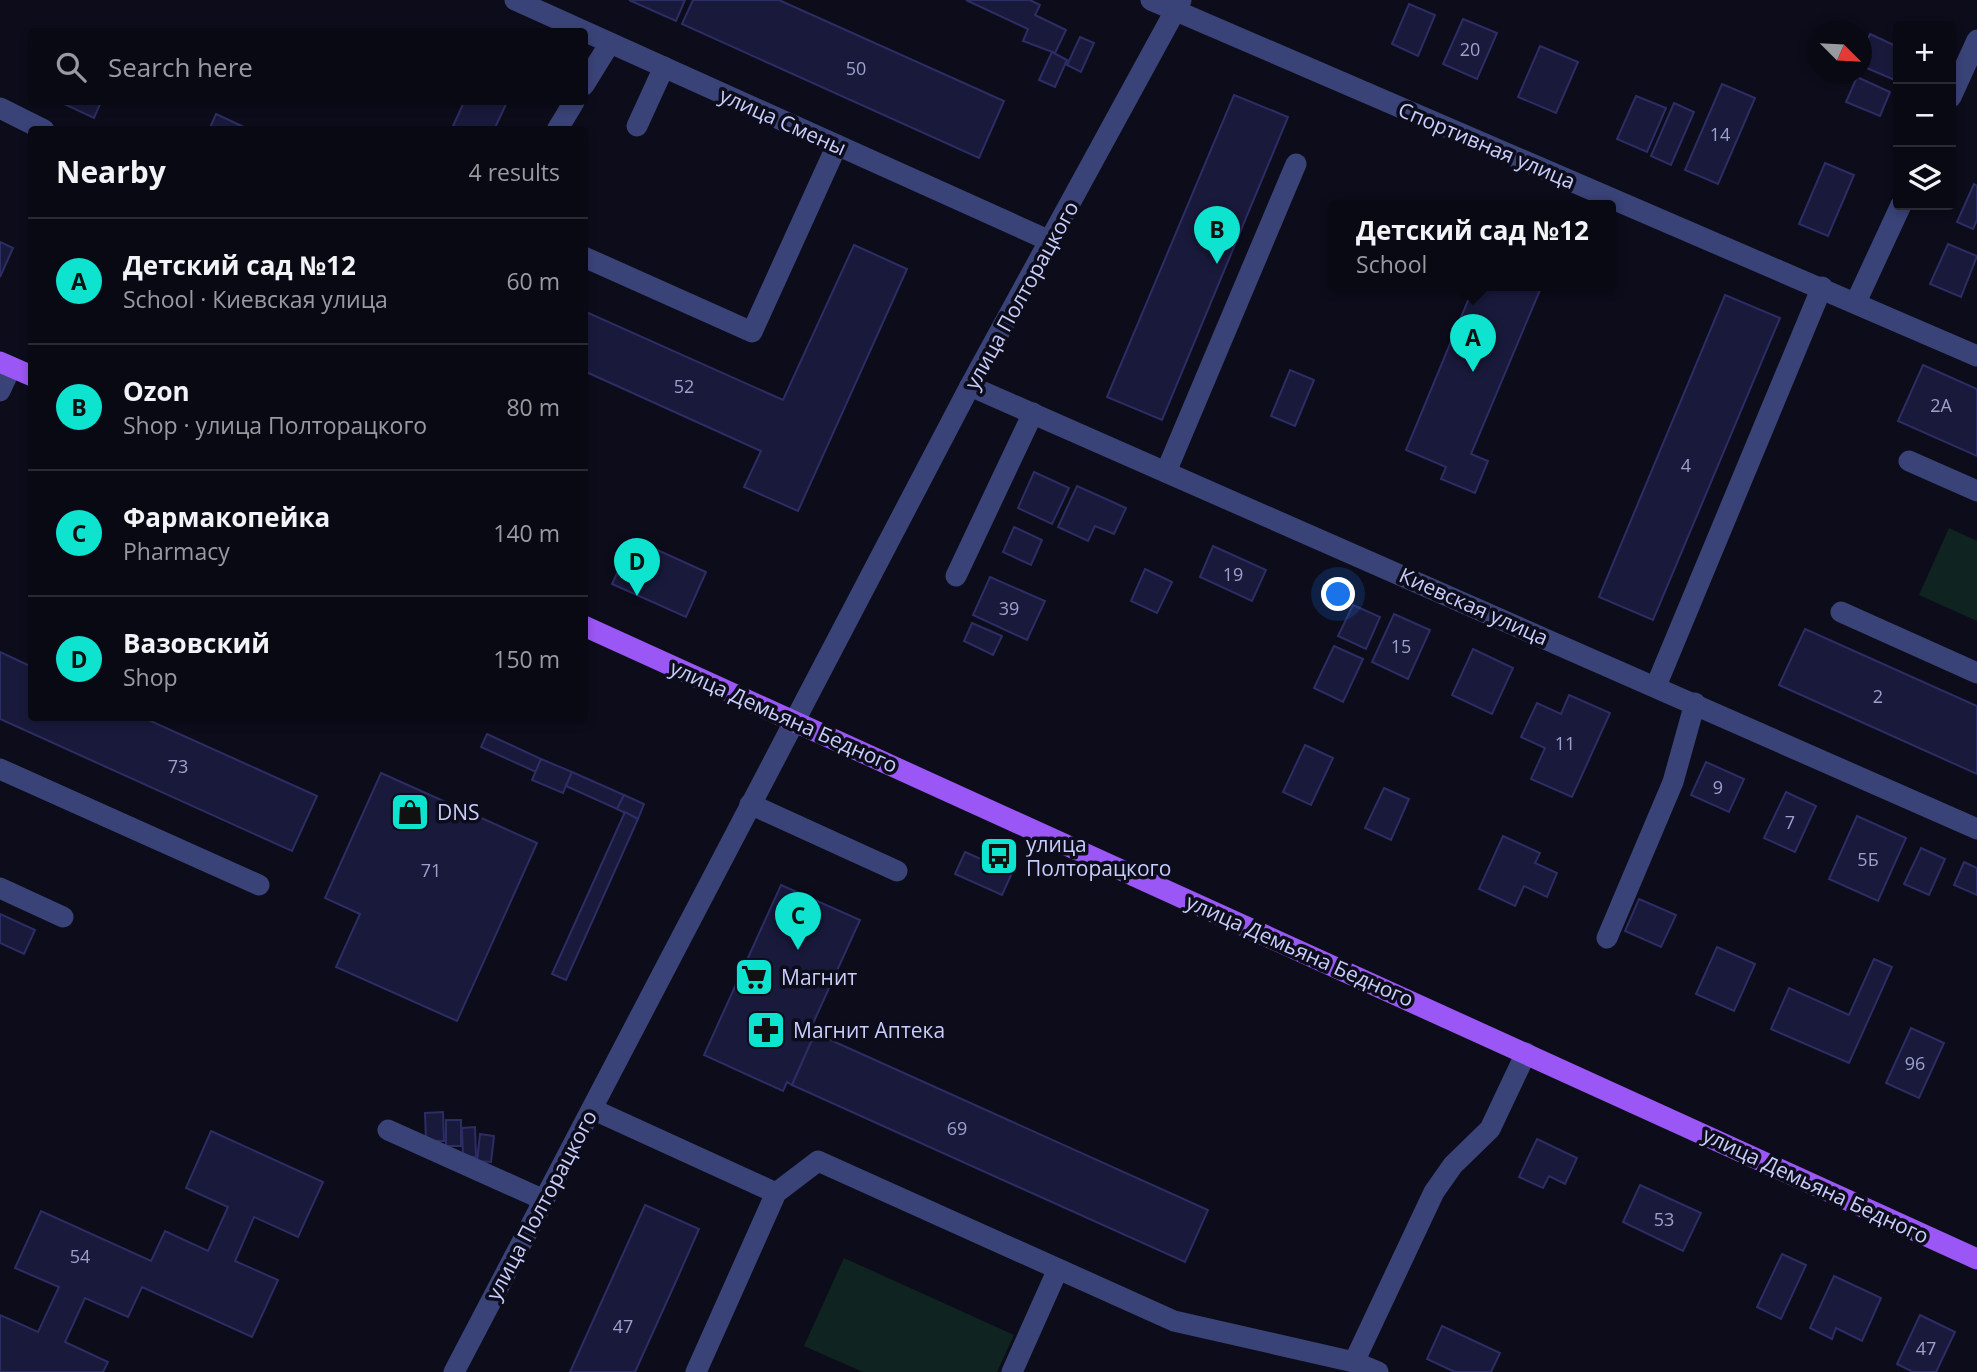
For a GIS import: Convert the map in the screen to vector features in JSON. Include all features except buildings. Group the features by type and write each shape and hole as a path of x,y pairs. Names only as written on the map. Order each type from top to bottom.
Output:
{"main road":[{"path":"5,365 28,374"},
{"name":"улица Демьяна Бедного","path":"588,628 1977,1259"}],"street":[{"name":"улица Смены","path":"515,0 577,28"},
{"name":"Спортивная улица","path":"1151,0 1177,6 1977,356"},
{"name":"улица Полторацкого","path":"454,1372 970,386 1177,6"},
{"name":"улица Смены","path":"588,33 1050,241"},
{"path":"1956,86 1977,40"},
{"path":"588,79 610,43"},
{"path":"637,126 664,67"},
{"path":"560,126 573,105"},
{"path":"0,108 36,126"},
{"path":"588,259 752,332 837,145"},
{"path":"1167,472 1296,164"},
{"path":"1856,302 1899,210"},
{"path":"1656,686 1822,287"},
{"path":"0,391 5,365"},
{"name":"Киевская улица","path":"970,386 1977,828"},
{"path":"956,576 1033,413"},
{"path":"1909,461 1977,491"},
{"path":"1841,612 1977,673"},
{"path":"1607,938 1673,782 1695,704"},
{"path":"0,769 259,886"},
{"path":"750,804 897,871"},
{"path":"0,888 62,917"},
{"path":"1354,1362 1434,1192 1453,1165 1490,1129 1526,1053"},
{"path":"592,1109 776,1193"},
{"path":"388,1130 544,1200"},
{"path":"696,1372 776,1193 818,1161 1174,1321 1354,1362 1378,1372"},
{"path":"1012,1372 1058,1269"}],"green space":[{"path":"1949,528 1977,541 1977,621 1919,595"},
{"path":"844,1258 1014,1335 997,1372 863,1372 804,1346"}],"place":[{"name":"Ozon","path":"1217,264"},
{"name":"Детский сад №12","path":"1473,372"},
{"name":"Вазовский","path":"637,596"},
{"name":"DNS","path":"410,812"},
{"name":"улица Полторацкого","path":"999,856"},
{"name":"Фармакопейка","path":"798,950"},
{"name":"Магнит","path":"754,977"},
{"name":"Магнит Аптека","path":"766,1030"}]}
